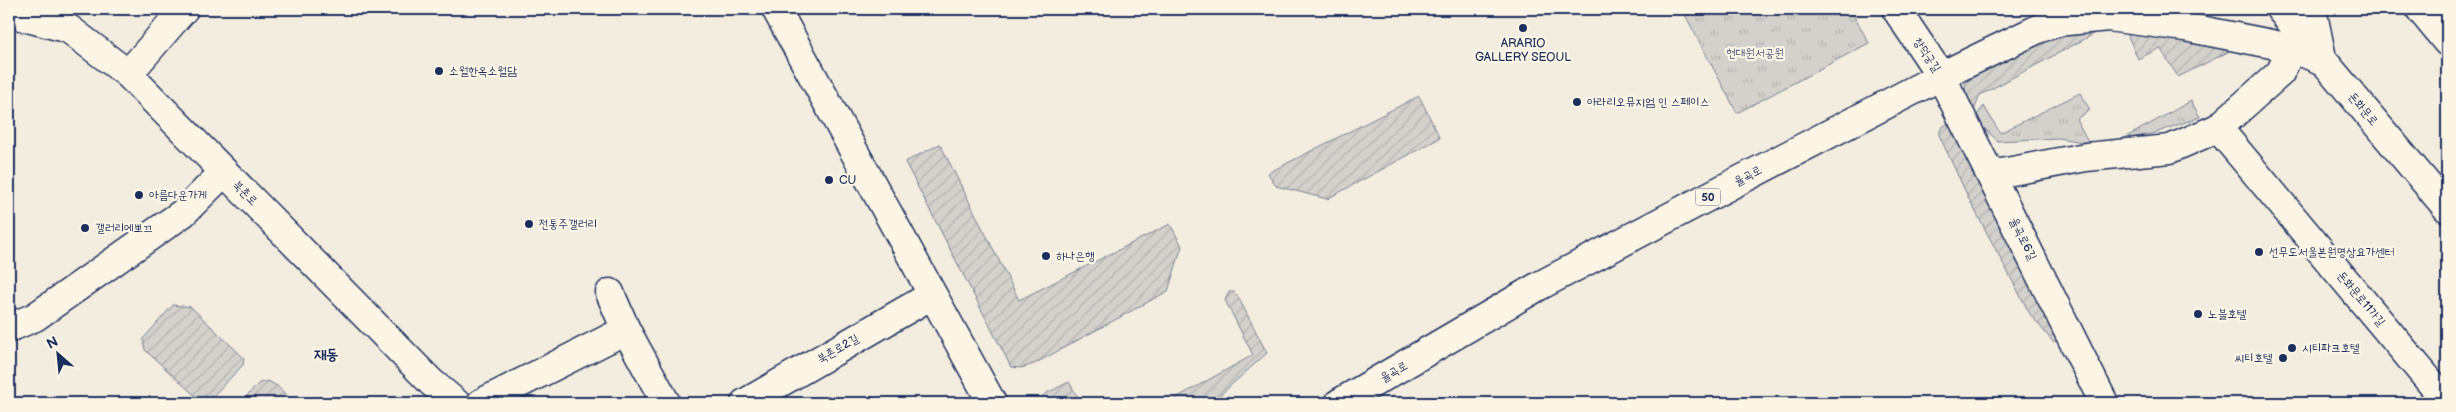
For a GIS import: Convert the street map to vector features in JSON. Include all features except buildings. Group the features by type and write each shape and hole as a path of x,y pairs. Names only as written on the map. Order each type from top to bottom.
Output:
{"street":[{"path":"128,74 184,9"},
{"path":"776,9 992,403"},
{"name":"창덕궁길","path":"1896,9 1941,76"},
{"name":"율곡로","path":"1339,403 1540,286 1941,76 2040,28 2063,21 2087,9"},
{"name":"돈화문로","path":"2280,9 2447,208"},
{"path":"2312,9 2314,28 2323,61"},
{"path":"2420,9 2447,42"},
{"name":"북촌로","path":"18,16 69,28 128,74 430,382 456,403"},
{"path":"2063,21 2108,17 2185,27 2292,48 2323,61"},
{"path":"1991,175 2086,157 2170,149 2218,128 2280,73 2292,48"},
{"name":"율곡로6길","path":"1941,76 2104,403"},
{"name":"돈화문로11가길","path":"2218,128 2447,402"},
{"path":"9,328 35,317 183,213 224,172"},
{"path":"610,293 626,330 666,403"},
{"name":"북촌로2길","path":"745,403 932,295"},
{"path":"481,403 626,330"}],"green space":[{"name":"현대원서공원","path":"1682,9 1850,9 1869,43 1737,113"},
{"path":"2111,25 1980,95 1972,116 1966,104 1965,83 1990,64 2064,27"},
{"path":"2125,29 2226,46 2228,52 2178,77 2160,48 2138,59"},
{"path":"2080,93 2090,110 2076,119 2089,143 2059,138 1998,141 1980,125 1977,115 1984,106 2000,133"},
{"path":"1419,96 1440,138 1327,199 1276,186 1268,173"},
{"path":"2191,101 2200,117 2155,133 2121,140"},
{"path":"1948,123 1953,125 2061,339 2053,342 2030,314 1969,199 1939,135 1941,128"},
{"path":"940,144 1019,300 1170,224 1182,246 1168,291 1034,364 1021,368 1011,367 905,162"},
{"path":"1229,292 1234,292 1237,295 1267,353 1211,403 1167,403 1253,355 1225,300"},
{"path":"173,305 191,307 244,358 243,365 206,403 202,402 145,350 143,339"},
{"path":"268,381 277,386 295,403 240,403 259,383"},
{"path":"1069,382 1081,403 1036,403 1045,394"}],"place":[{"name":"ARARIO GALLERY SEOUL","path":"1523,28"},
{"name":"소월한옥소월담","path":"439,71"},
{"name":"아라리오뮤지엄 인 스페이스","path":"1577,102"},
{"name":"CU","path":"829,180"},
{"name":"아름다운가게","path":"139,195"},
{"name":"전통주갤러리","path":"529,224"},
{"name":"갤러리에뽀끄","path":"85,228"},
{"name":"선무도서울본원명상요가센터","path":"2259,252"},
{"name":"하나은행","path":"1046,256"},
{"name":"노블호텔","path":"2198,314"},
{"name":"시티파크호텔","path":"2292,348"},
{"name":"씨티호텔","path":"2283,358"}],"district":[{"name":"재동","path":"326,354"}]}
